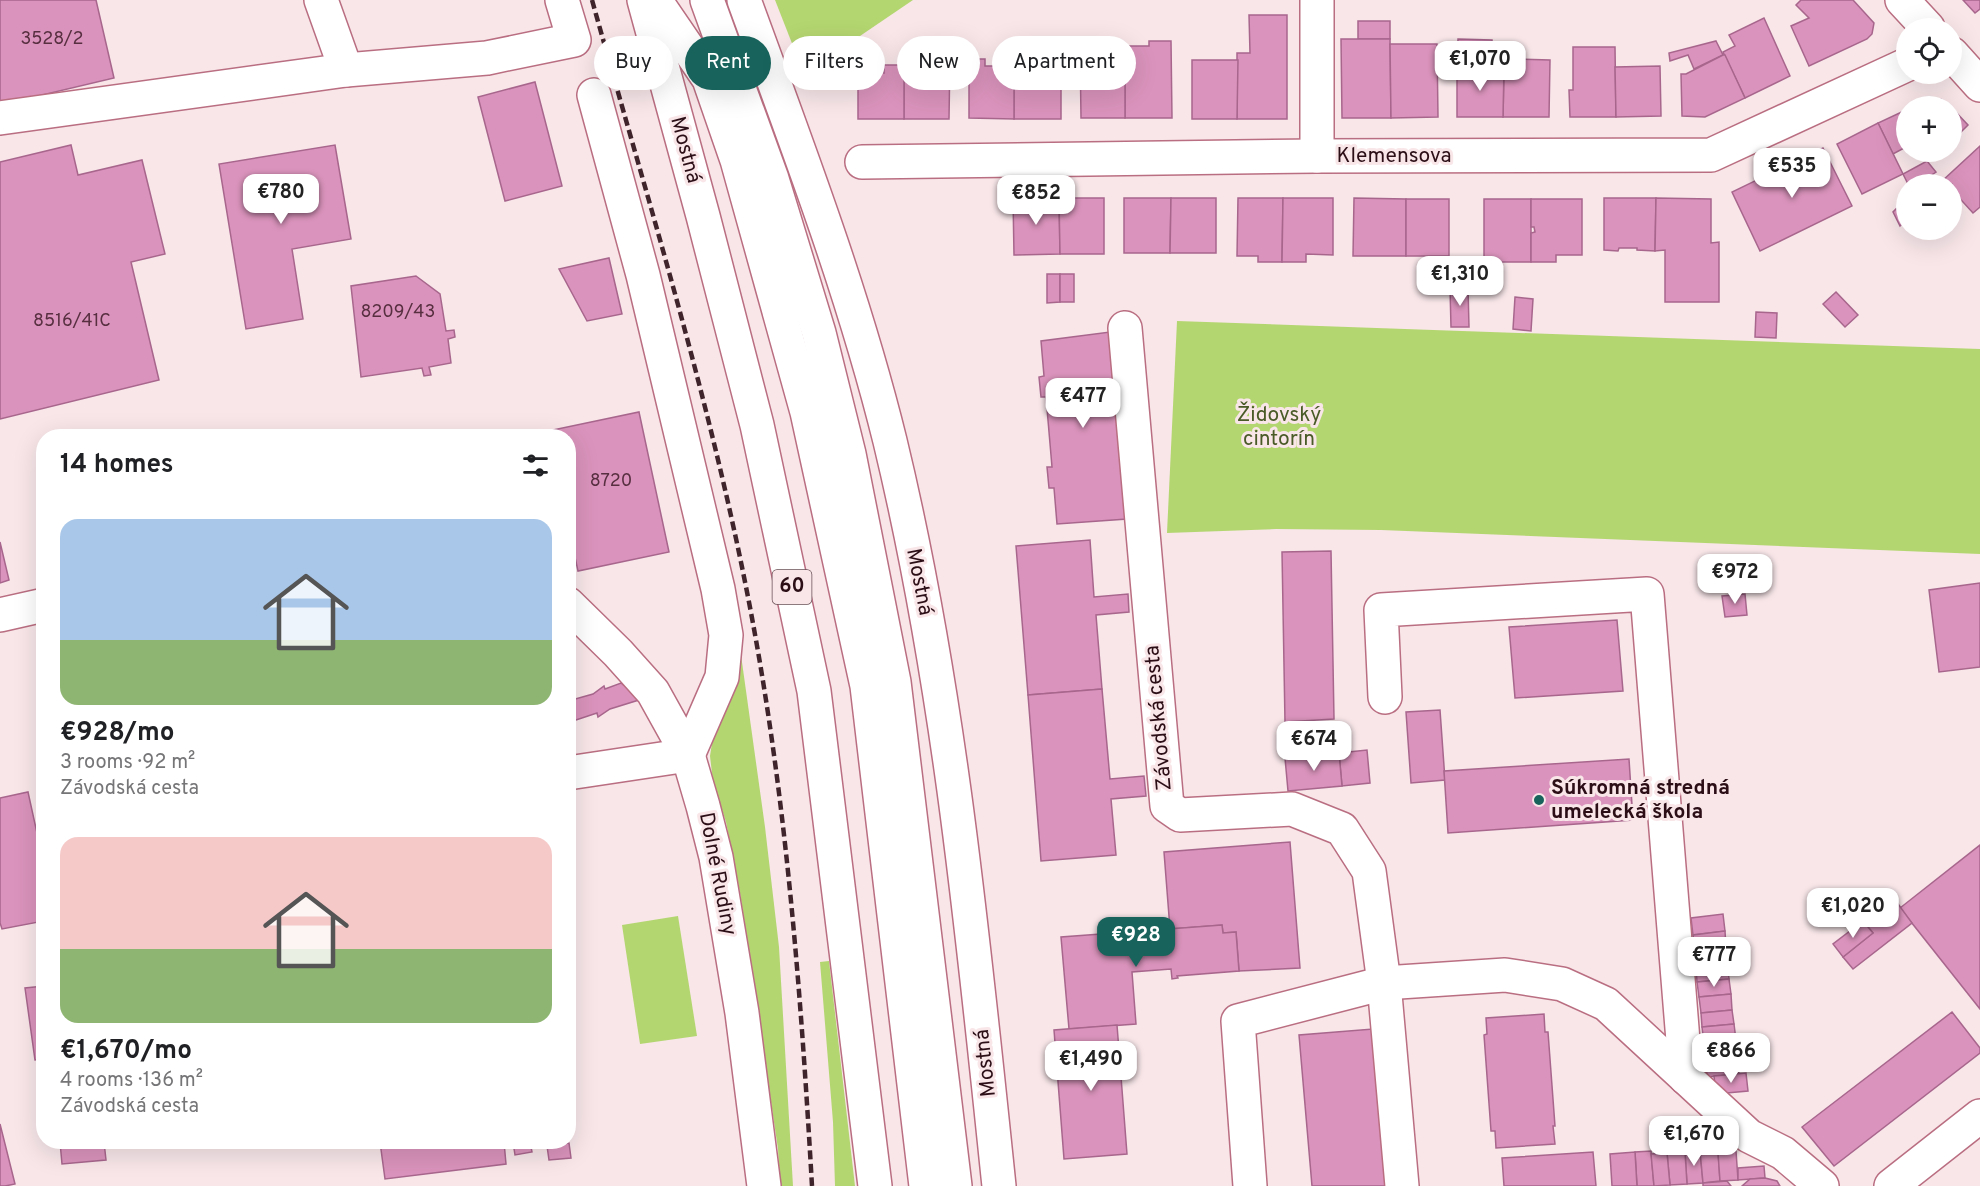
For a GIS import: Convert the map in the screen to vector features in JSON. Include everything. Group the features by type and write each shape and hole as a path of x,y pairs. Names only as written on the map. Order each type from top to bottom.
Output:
{"main road":[{"path":"321,0 346,70"},
{"path":"0,118 346,70 487,58 574,40 562,0"},
{"name":"Mostná","path":"644,0 757,425 814,691 875,1186"},
{"path":"655,0 709,79 737,160 807,412 867,686 926,1186"},
{"path":"707,0 775,190 819,333 849,454 894,682 955,1186"},
{"name":"Mostná","path":"744,0 805,166 856,319 890,441 913,546 937,675 969,906 999,1186"},
{"path":"1317,0 1317,156"},
{"path":"1902,0 1919,18"},
{"path":"1962,65 1980,85"},
{"name":"Klemensova","path":"862,162 1317,156 1711,155 1896,70"},
{"path":"576,772 688,755 722,677 726,635 718,589 643,275 594,95"},
{"name":"Závodská cesta","path":"1125,328 1167,806 1180,815 1292,809 1342,829 1369,872 1384,983"},
{"path":"1385,696 1381,610 1647,594 1686,1078"},
{"path":"0,615 36,606"},
{"name":"Dolné Rudiny","path":"576,612 618,653 652,692 688,755 704,806 718,868 742,1013 764,1186"},
{"path":"1250,1186 1238,1021 1384,983 1505,975 1562,984 1606,1004 1749,1136 1783,1153 1822,1186"},
{"path":"1384,983 1401,1186"},
{"path":"1891,1186 1980,1116"}],"green space":[{"path":"775,0 913,0 860,36 789,36"},
{"name":"Židovský cintorín","path":"1177,321 1980,349 1980,554 1381,530 1276,529 1167,533"},
{"path":"741,655 779,947 793,1186 780,1186 778,1149 740,893 726,822 713,782 710,756 714,730 736,686"},
{"path":"678,916 697,1036 640,1044 622,925"},
{"path":"829,961 855,1186 835,1186 833,1122 820,962"}],"building":[{"path":"0,0 96,0 114,78 0,105"},
{"path":"1801,0 1853,0 1874,23 1872,34 1867,39 1809,66 1791,26 1809,18 1796,5"},
{"path":"1963,0 1980,0 1980,9 1975,13"},
{"path":"1249,15 1287,15 1287,119 1237,119 1237,53 1250,53"},
{"path":"1764,18 1790,76 1745,98 1723,52 1735,46 1729,35"},
{"path":"1358,21 1390,21 1390,39 1358,39"},
{"path":"1341,39 1390,39 1391,118 1342,118"},
{"path":"1458,39 1492,40 1492,67 1457,67"},
{"path":"1149,41 1171,41 1172,118 1125,118 1125,90 1136,90 1136,46 1149,46"},
{"path":"1716,41 1723,55 1694,69 1688,55 1670,61 1669,53"},
{"path":"1390,44 1437,44 1438,117 1391,118"},
{"path":"1573,47 1615,47 1616,117 1570,117 1569,90 1573,90"},
{"path":"1723,55 1745,98 1705,117 1682,116 1681,74 1686,74"},
{"path":"980,59 985,59 985,66 992,66 992,90 1014,90 1014,119 969,118 969,90 980,90"},
{"path":"1512,59 1550,60 1549,117 1503,117 1504,72 1512,71"},
{"path":"1192,60 1238,60 1237,119 1192,119"},
{"path":"885,65 897,65 897,90 904,90 904,119 858,119 858,90 885,90"},
{"path":"1660,66 1661,116 1616,117 1615,67"},
{"path":"1457,67 1504,68 1503,117 1457,117"},
{"path":"535,82 562,186 505,201 478,97"},
{"path":"904,90 949,90 949,119 904,119"},
{"path":"1014,90 1061,90 1061,119 1014,119"},
{"path":"1081,90 1125,90 1125,118 1081,118"},
{"path":"1896,115 1896,152 1893,154 1878,123"},
{"path":"1962,119 1968,125 1962,131"},
{"path":"1878,123 1903,174 1896,174 1896,177 1862,194 1837,144"},
{"path":"71,145 78,175 142,160 165,254 131,262 159,380 0,419 0,162"},
{"path":"335,145 351,239 292,249 303,319 246,329 219,164"},
{"path":"1980,146 1980,207 1973,213 1962,201 1962,174 1950,174"},
{"path":"1823,148 1852,206 1760,251 1732,192"},
{"path":"1925,162 1928,162 1936,172 1933,174 1903,174"},
{"path":"1013,198 1059,198 1060,254 1014,255"},
{"path":"1059,198 1104,198 1104,254 1060,254"},
{"path":"1124,198 1171,198 1170,253 1124,253"},
{"path":"1171,198 1216,198 1216,253 1170,253"},
{"path":"1238,198 1283,198 1282,262 1258,262 1258,256 1237,256"},
{"path":"1283,198 1333,198 1333,255 1306,254 1306,262 1282,262"},
{"path":"1354,198 1406,199 1406,256 1353,256"},
{"path":"1604,198 1656,198 1655,251 1637,250 1637,248 1619,248 1618,251 1604,250"},
{"path":"1656,198 1711,199 1711,243 1719,242 1719,302 1665,302 1665,250 1655,251"},
{"path":"1406,199 1449,199 1449,256 1406,256"},
{"path":"1484,199 1531,199 1531,262 1484,262"},
{"path":"1531,199 1582,199 1582,255 1556,255 1556,262 1531,262 1531,233 1535,232 1534,227 1531,227"},
{"path":"609,258 622,314 587,321 559,269"},
{"path":"1047,274 1060,274 1060,302 1047,303"},
{"path":"1060,274 1074,274 1074,302 1060,302"},
{"path":"416,276 440,294 446,331 454,330 455,337 448,339 451,363 429,367 431,375 424,376 422,368 361,377 351,286"},
{"path":"1468,287 1469,327 1451,327 1450,288"},
{"path":"1836,292 1858,315 1845,327 1823,304"},
{"path":"1515,297 1533,299 1531,331 1513,329"},
{"path":"1756,312 1777,313 1776,338 1755,337"},
{"path":"1110,332 1127,519 1057,524 1054,488 1049,488 1047,467 1052,467 1046,397 1041,397 1039,377 1044,376 1041,341"},
{"path":"639,412 669,552 578,571 576,562 576,429 558,429"},
{"path":"1090,540 1094,597 1128,594 1129,612 1096,615 1102,689 1028,695 1016,546"},
{"path":"0,542 9,580 0,583"},
{"path":"1331,551 1334,719 1285,722 1282,552"},
{"path":"1980,583 1980,667 1939,672 1929,590"},
{"path":"1745,594 1747,615 1725,617 1722,596"},
{"path":"1617,620 1623,691 1515,698 1509,627"},
{"path":"621,683 639,700 610,709 598,717 597,713 576,720 576,699 593,694 604,686 605,689"},
{"path":"1102,689 1110,779 1144,776 1146,796 1111,799 1116,855 1041,861 1028,695"},
{"path":"1440,710 1445,780 1411,783 1406,712"},
{"path":"1367,750 1370,783 1342,786 1339,753"},
{"path":"1339,753 1342,786 1288,791 1285,758"},
{"name":"Súkromná stredná umelecká škola","path":"1629,759 1633,820 1448,833 1444,771"},
{"path":"28,792 36,828 36,923 2,929 0,923 0,798"},
{"path":"1290,842 1300,968 1239,971 1236,932 1223,933 1222,925 1170,929 1164,852"},
{"path":"1980,845 1980,1009 1900,908"},
{"path":"1893,897 1912,923 1853,969 1843,957 1873,933 1863,921"},
{"path":"1723,914 1725,931 1693,935 1691,918"},
{"path":"1863,921 1873,933 1843,957 1833,944"},
{"path":"1222,925 1223,933 1236,932 1239,971 1177,976 1178,978 1172,979 1171,969 1132,972 1136,1024 1069,1029 1061,937"},
{"path":"1725,931 1726,947 1695,950 1693,935"},
{"path":"1726,947 1727,962 1696,966 1695,950"},
{"path":"1727,962 1729,979 1697,982 1696,966"},
{"path":"1729,979 1731,994 1699,997 1697,982"},
{"path":"36,987 36,1060 35,1060 25,988"},
{"path":"1731,994 1732,1010 1701,1013 1699,997"},
{"path":"1732,1010 1734,1024 1702,1027 1701,1013"},
{"path":"1952,1012 1980,1048 1980,1053 1834,1166 1802,1127"},
{"path":"1544,1014 1545,1032 1548,1032 1555,1144 1496,1148 1495,1131 1491,1131 1484,1035 1487,1034 1486,1018"},
{"path":"1734,1024 1736,1040 1704,1043 1702,1027"},
{"path":"1117,1025 1127,1154 1064,1159 1054,1030"},
{"path":"1373,1029 1386,1186 1312,1186 1299,1035"},
{"path":"1736,1040 1737,1056 1706,1059 1704,1043"},
{"path":"1737,1056 1739,1074 1707,1077 1706,1059"},
{"path":"1746,1073 1748,1091 1716,1094 1714,1076"},
{"path":"0,1124 15,1184 5,1186 0,1186"},
{"path":"61,1149 105,1149 106,1160 62,1164"},
{"path":"381,1149 505,1149 506,1164 385,1179"},
{"path":"514,1149 531,1149 532,1152 515,1155"},
{"path":"547,1149 570,1149 571,1158 549,1160"},
{"path":"1700,1150 1703,1183 1687,1184 1685,1152"},
{"path":"1718,1150 1720,1181 1703,1183 1700,1151"},
{"path":"1651,1151 1654,1186 1637,1186 1635,1152"},
{"path":"1736,1151 1738,1180 1720,1181 1718,1153"},
{"path":"1593,1152 1596,1186 1504,1186 1502,1158"},
{"path":"1635,1152 1637,1186 1612,1186 1610,1154"},
{"path":"1685,1152 1687,1184 1670,1185 1667,1153"},
{"path":"1667,1153 1670,1185 1654,1186 1651,1154"},
{"path":"1764,1166 1765,1178 1738,1180 1738,1168"},
{"path":"1765,1178 1777,1181 1780,1186 1742,1186 1750,1179"},
{"path":"1727,1181 1731,1186 1703,1186 1703,1183"}],"railway":[{"path":"592,0 719,462 752,618 775,759 791,901 812,1186"}],"place":[{"name":"Súkromná stredná umelecká škola","path":"1539,800"}]}
